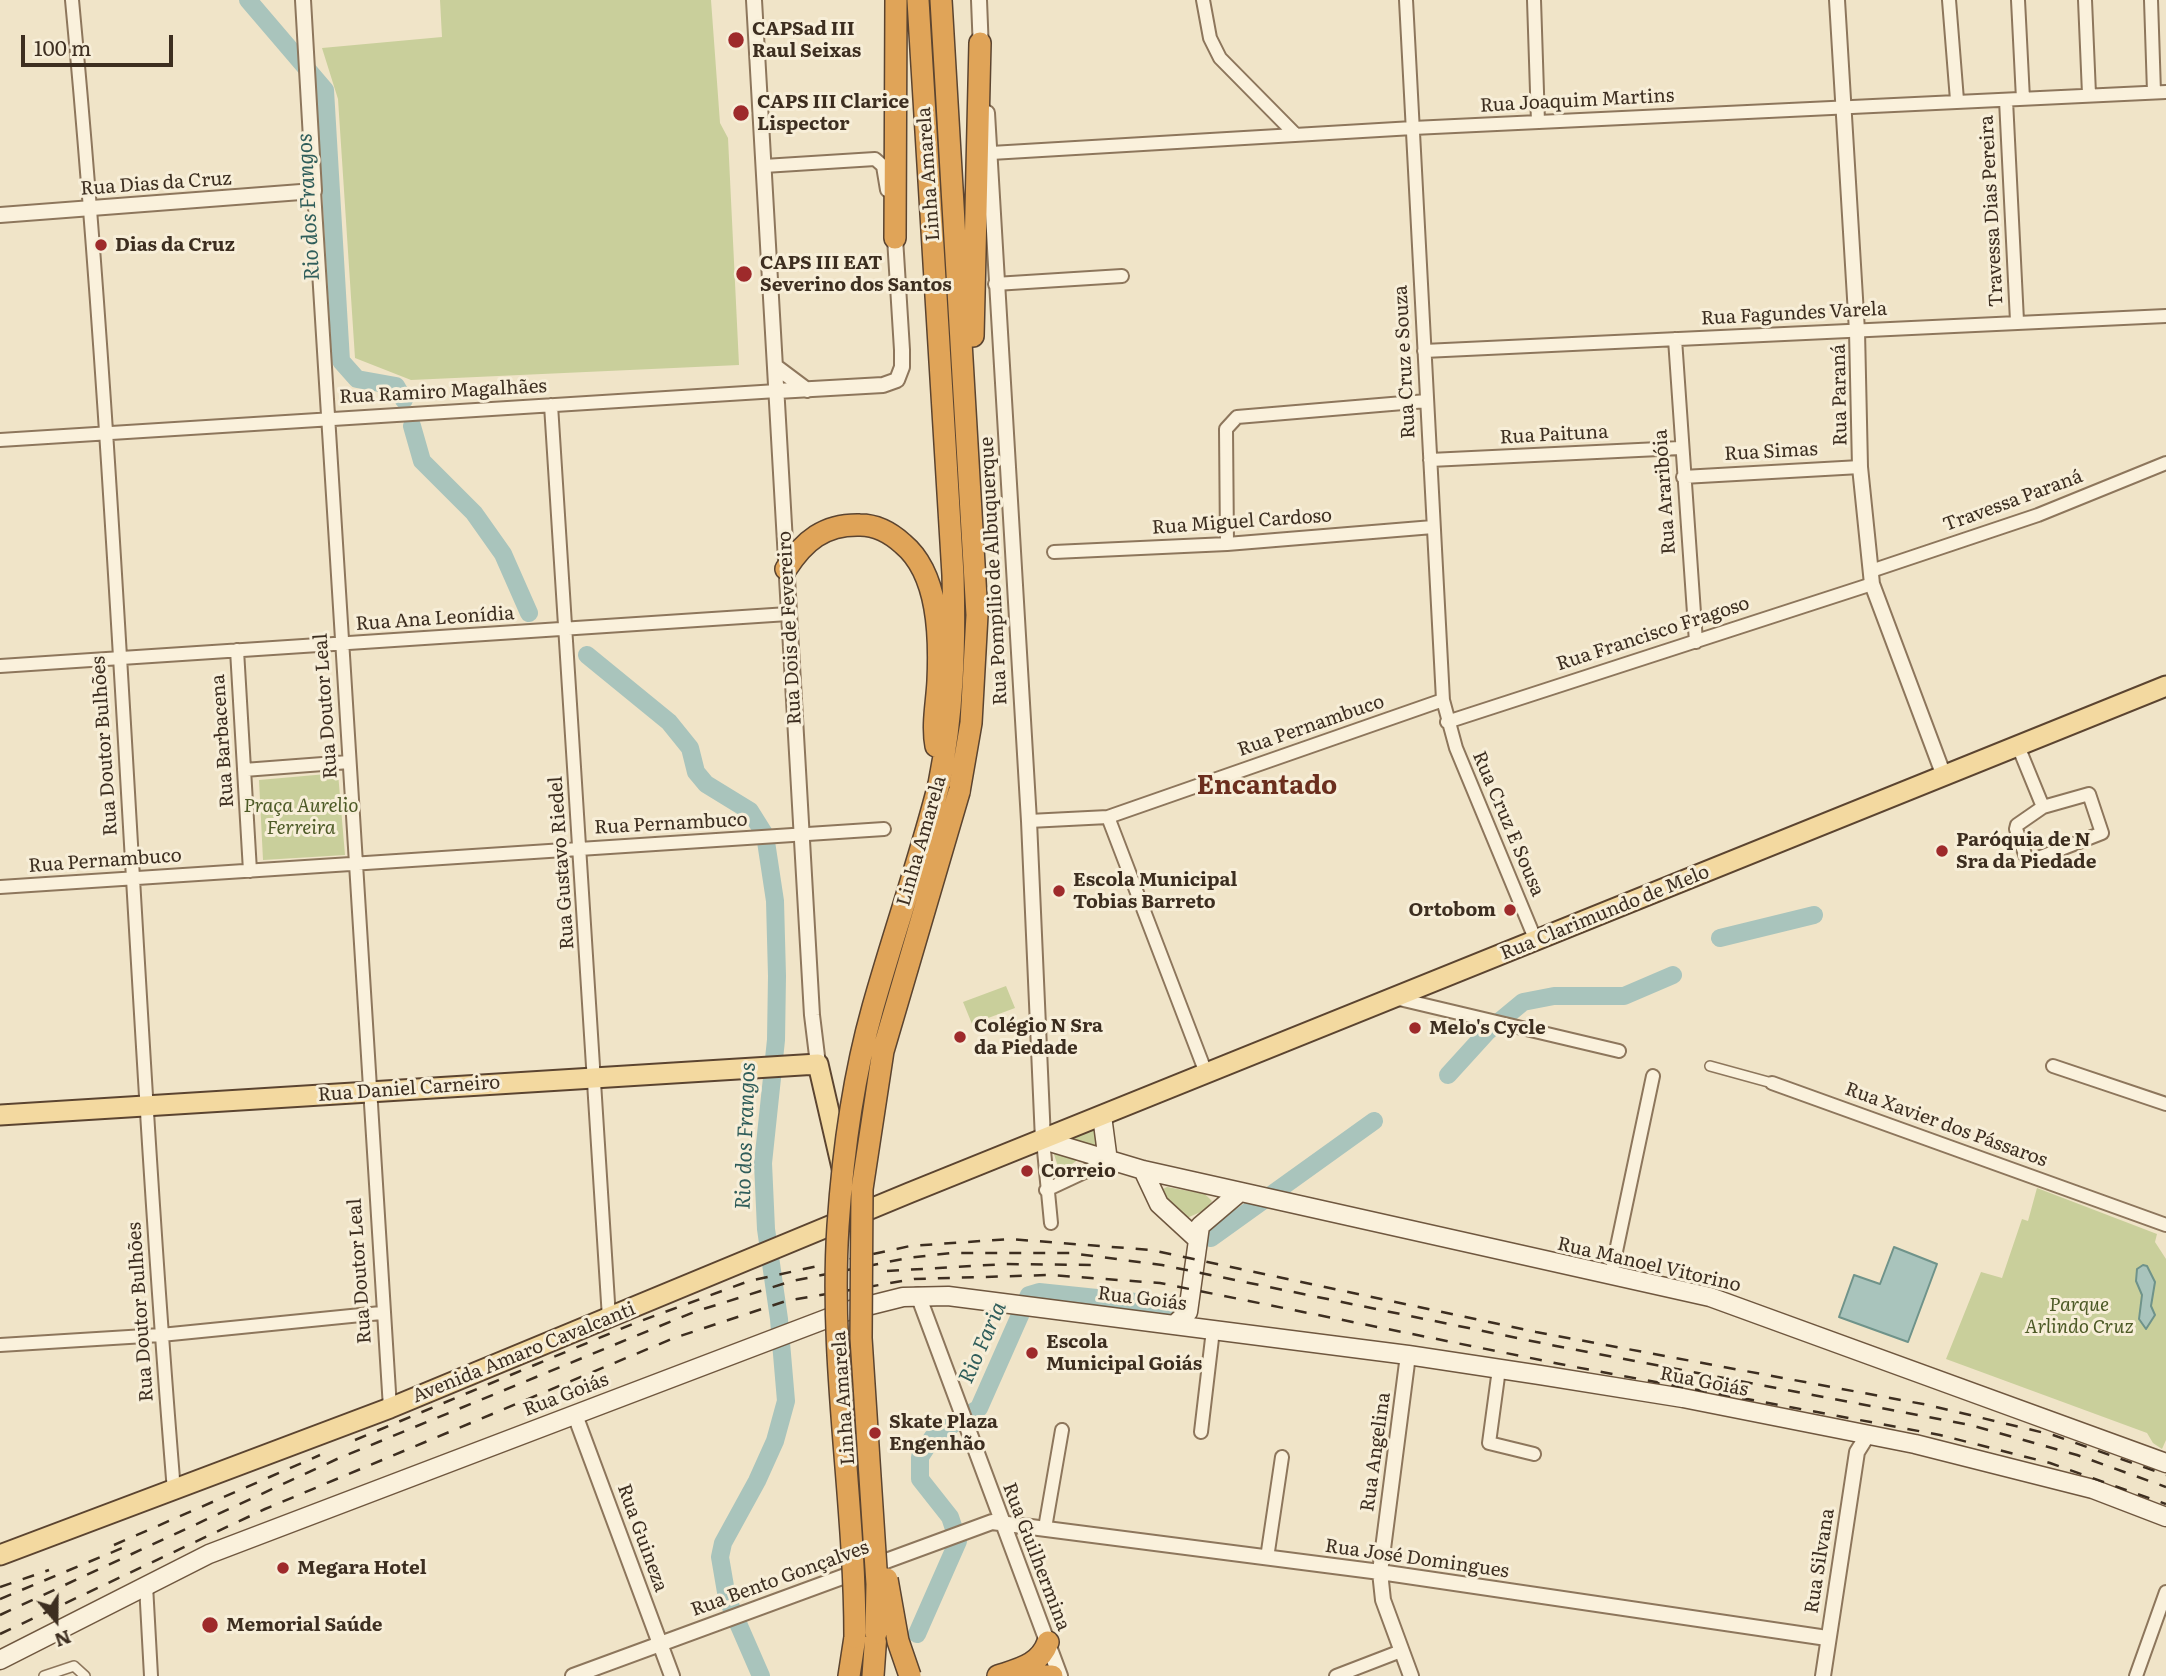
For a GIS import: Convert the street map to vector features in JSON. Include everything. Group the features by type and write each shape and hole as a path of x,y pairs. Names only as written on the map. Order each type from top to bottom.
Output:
{"highway":[{"path":"895,238 896,0"},
{"name":"Linha Amarela","path":"849,1676 866,1635 873,1523 859,1292 866,1158 883,1051 947,781 953,679 953,575 918,0"},
{"name":"Linha Amarela","path":"873,1676 853,1522 836,1280 842,1184 848,1125 867,1032 947,781 971,723 976,650 967,429 941,0"},
{"path":"967,429 973,385 980,43"},
{"path":"786,569 806,542 818,533 843,525 864,525 881,529 908,548 928,580 933,603 938,677 934,737 947,781"},
{"path":"873,1523 883,1556 898,1641 910,1676"},
{"path":"998,1676 1032,1664 1045,1652 1048,1642"},
{"path":"1040,1676 1052,1676"}],"main road":[{"name":"Rua Clarimundo de Melo","path":"1043,1140 2166,685"},
{"name":"Rua Daniel Carneiro","path":"0,1115 818,1064"},
{"name":"Rua Dois de Fevereiro","path":"818,1064 848,1188"},
{"path":"1102,1116 1108,1161"},
{"name":"Rua Manoel Vitorino","path":"1043,1140 1143,1170 1726,1303 2166,1463"},
{"name":"Avenida Amaro Cavalcanti","path":"0,1555 390,1408 1043,1140"},
{"path":"1143,1170 1159,1204 1197,1239"},
{"path":"769,1252 829,1217 840,1206 848,1188 865,1197 909,1193"},
{"path":"1199,1323 1197,1239 1204,1222 1247,1194"},
{"name":"Rua Goiás","path":"0,1660 236,1543 781,1336 869,1304 918,1295 1004,1302 1174,1325 1199,1323 1683,1398 2038,1474 2093,1489 2166,1517"}],"street":[{"name":"Rua Doutor Bulhões","path":"72,0 92,208 118,658 134,879 145,1105 174,1490"},
{"name":"Rua Doutor Leal","path":"303,0 381,1313 390,1408"},
{"name":"Rua Dois de Fevereiro","path":"754,0 812,1015 818,1064"},
{"name":"Rua Pompílio de Albuquerque","path":"979,0 980,43 991,153 995,284 1028,821 1043,1140"},
{"path":"1203,0 1210,38 1220,58 1296,135"},
{"name":"Rua Cruz e Souza","path":"1406,0 1433,527 1443,700 1447,722"},
{"path":"1534,0 1538,122"},
{"name":"Rua Paraná","path":"1837,0 1846,108 1857,331 1860,467 1871,577 1944,776"},
{"path":"1949,0 1957,100"},
{"path":"2018,0 2023,99"},
{"path":"2085,0 2089,94"},
{"path":"2151,0 2160,92"},
{"name":"Rua Joaquim Martins","path":"991,153 1413,128 2160,92"},
{"name":"Travessa Dias Pereira","path":"2006,100 2017,321"},
{"path":"764,166 869,159 879,162 884,169 895,238"},
{"name":"Rua Dias da Cruz","path":"0,215 314,191"},
{"name":"Rua Ramiro Magalhães","path":"0,440 888,385 897,380 902,367 895,238"},
{"path":"995,284 1122,276"},
{"name":"Rua Fagundes Varela","path":"1424,351 2166,316"},
{"name":"Rua Araribóia","path":"1675,339 1680,448 1696,642"},
{"path":"775,366 807,390"},
{"path":"1227,544 1226,429 1242,414 1427,401"},
{"name":"Rua Gustavo Riedel","path":"551,405 596,1076 609,1318"},
{"name":"Rua Paituna","path":"1430,460 1680,448"},
{"name":"Travessa Paraná","path":"1871,577 2038,515 2166,463"},
{"name":"Rua Simas","path":"1683,477 1860,467"},
{"name":"Rua Miguel Cardoso","path":"1054,552 1227,544 1433,527"},
{"name":"Rua Francisco Fragoso","path":"1447,722 1696,642 1871,577"},
{"name":"Rua Ana Leonídia","path":"0,666 788,614"},
{"name":"Rua Barbacena","path":"237,650 250,871"},
{"name":"Rua Pernambuco","path":"1028,821 1108,817 1443,700"},
{"name":"Rua Cruz E Sousa","path":"1447,722 1536,941"},
{"path":"2018,746 2043,807"},
{"path":"244,770 349,762"},
{"path":"2089,794 2102,833 2029,860 2016,827 2043,807 2089,794"},
{"path":"1108,817 1206,1073"},
{"name":"Rua Pernambuco","path":"0,887 884,829"},
{"path":"1394,998 1623,1051"},
{"name":"Rua Xavier dos Pássaros","path":"1710,1066 1772,1083 2166,1225"},
{"path":"2053,1066 2166,1104"},
{"path":"1611,1275 1653,1076"},
{"path":"1043,1140 1051,1223"},
{"path":"1046,1190 1108,1161"},
{"name":"Rua Guilhermina","path":"918,1295 1060,1676"},
{"path":"0,1345 161,1335 381,1313"},
{"path":"1199,1323 1201,1432"},
{"name":"Rua Angelina","path":"1409,1354 1380,1572 1383,1600 1411,1676"},
{"path":"1499,1369 1489,1443 1534,1454"},
{"name":"Rua Guineza","path":"575,1415 671,1676"},
{"path":"1045,1528 1062,1430"},
{"path":"1849,1432 1857,1452"},
{"name":"Rua Silvana","path":"1823,1676 1857,1452 1867,1436"},
{"path":"1266,1558 1282,1457"},
{"name":"Rua José Domingues","path":"1002,1522 1380,1572 1827,1638"},
{"name":"Rua Bento Gonçalves","path":"573,1676 942,1539 1002,1522"},
{"path":"146,1586 151,1676"},
{"path":"2136,1676 2166,1592"},
{"path":"1336,1676 1401,1651"},
{"path":"44,1676 74,1666 85,1676"}],"green space":[{"path":"440,0 711,0 720,123 728,138 739,365 411,380 355,358 338,99 322,48 442,37"},
{"name":"Praça Aurelio Ferreira","path":"338,773 345,855 263,860 259,780"},
{"path":"1006,986 1015,1008 972,1024 963,1002"},
{"path":"1094,1125 1100,1143 1060,1173 1053,1151 1067,1135"},
{"path":"1167,1187 1205,1194 1212,1201 1205,1210 1187,1218 1163,1195 1163,1189"},
{"name":"Parque Arlindo Cruz","path":"2037,1188 2157,1234 2155,1242 2166,1259 2166,1440 2162,1449 2153,1443 2147,1433 1946,1359 1981,1272 2002,1278 2022,1219 2028,1221"}],"water":[{"path":"1894,1247 1937,1264 1908,1342 1839,1317 1854,1275 1880,1284"},
{"path":"2143,1265 2147,1266 2155,1282 2151,1306 2155,1315 2146,1329 2139,1319 2142,1295 2136,1281 2137,1269"}],"waterway":[{"name":"Rio dos Frangos","path":"248,0 325,90 341,361 357,379 396,386 404,400"},
{"name":"Rio dos Frangos","path":"412,426 422,461 474,513 503,554 529,613"},
{"name":"Rio dos Frangos","path":"587,655 669,722 690,748 696,772 706,784 750,811 765,835 775,901 777,976 776,1040 763,1163 766,1229 779,1319 786,1401 775,1441 757,1481 723,1543 720,1557 727,1598 761,1676"},
{"name":"Rio Faria","path":"1720,938 1814,915"},
{"name":"Rio Faria","path":"1448,1075 1488,1031 1523,1002 1554,996 1624,996 1673,975"},
{"name":"Rio Faria","path":"1211,1238 1374,1121"},
{"name":"Rio Faria","path":"917,1634 958,1541 950,1517 920,1479 920,1457 933,1437 979,1408 1029,1295 1039,1292 1174,1306"}],"railway":[{"path":"355,1440 635,1323 749,1281 910,1246 1010,1239 1151,1250 1536,1332 1928,1405 2053,1435 2166,1475"},
{"path":"0,1615 337,1459 694,1312 792,1281 908,1258 951,1253 1070,1253 1162,1265 1556,1346 1970,1425 2077,1455 2166,1487"},
{"path":"887,1271 1006,1264 1097,1265"},
{"path":"0,1634 265,1509 674,1338 786,1301 914,1279 1050,1275 1160,1283 1575,1367 1940,1435 2050,1463 2166,1504"},
{"path":"114,1545 320,1455"},
{"path":"0,1599 127,1546"},
{"path":"0,1587 49,1570"}],"place":[{"name":"CAPSad III Raul Seixas","path":"736,40"},
{"name":"CAPS III Clarice Lispector","path":"741,113"},
{"name":"Dias da Cruz","path":"101,245"},
{"name":"CAPS III EAT Severino dos Santos","path":"744,274"},
{"name":"Paróquia de N Sra da Piedade","path":"1942,851"},
{"name":"Escola Municipal Tobias Barreto","path":"1059,891"},
{"name":"Ortobom","path":"1510,910"},
{"name":"Melo's Cycle","path":"1415,1028"},
{"name":"Colégio N Sra da Piedade","path":"960,1037"},
{"name":"Correio","path":"1027,1171"},
{"name":"Escola Municipal Goiás","path":"1032,1353"},
{"name":"Skate Plaza Engenhão","path":"875,1433"},
{"name":"Megara Hotel","path":"283,1568"},
{"name":"Memorial Saúde","path":"210,1625"}],"district":[{"name":"Encantado","path":"1267,786"}]}
